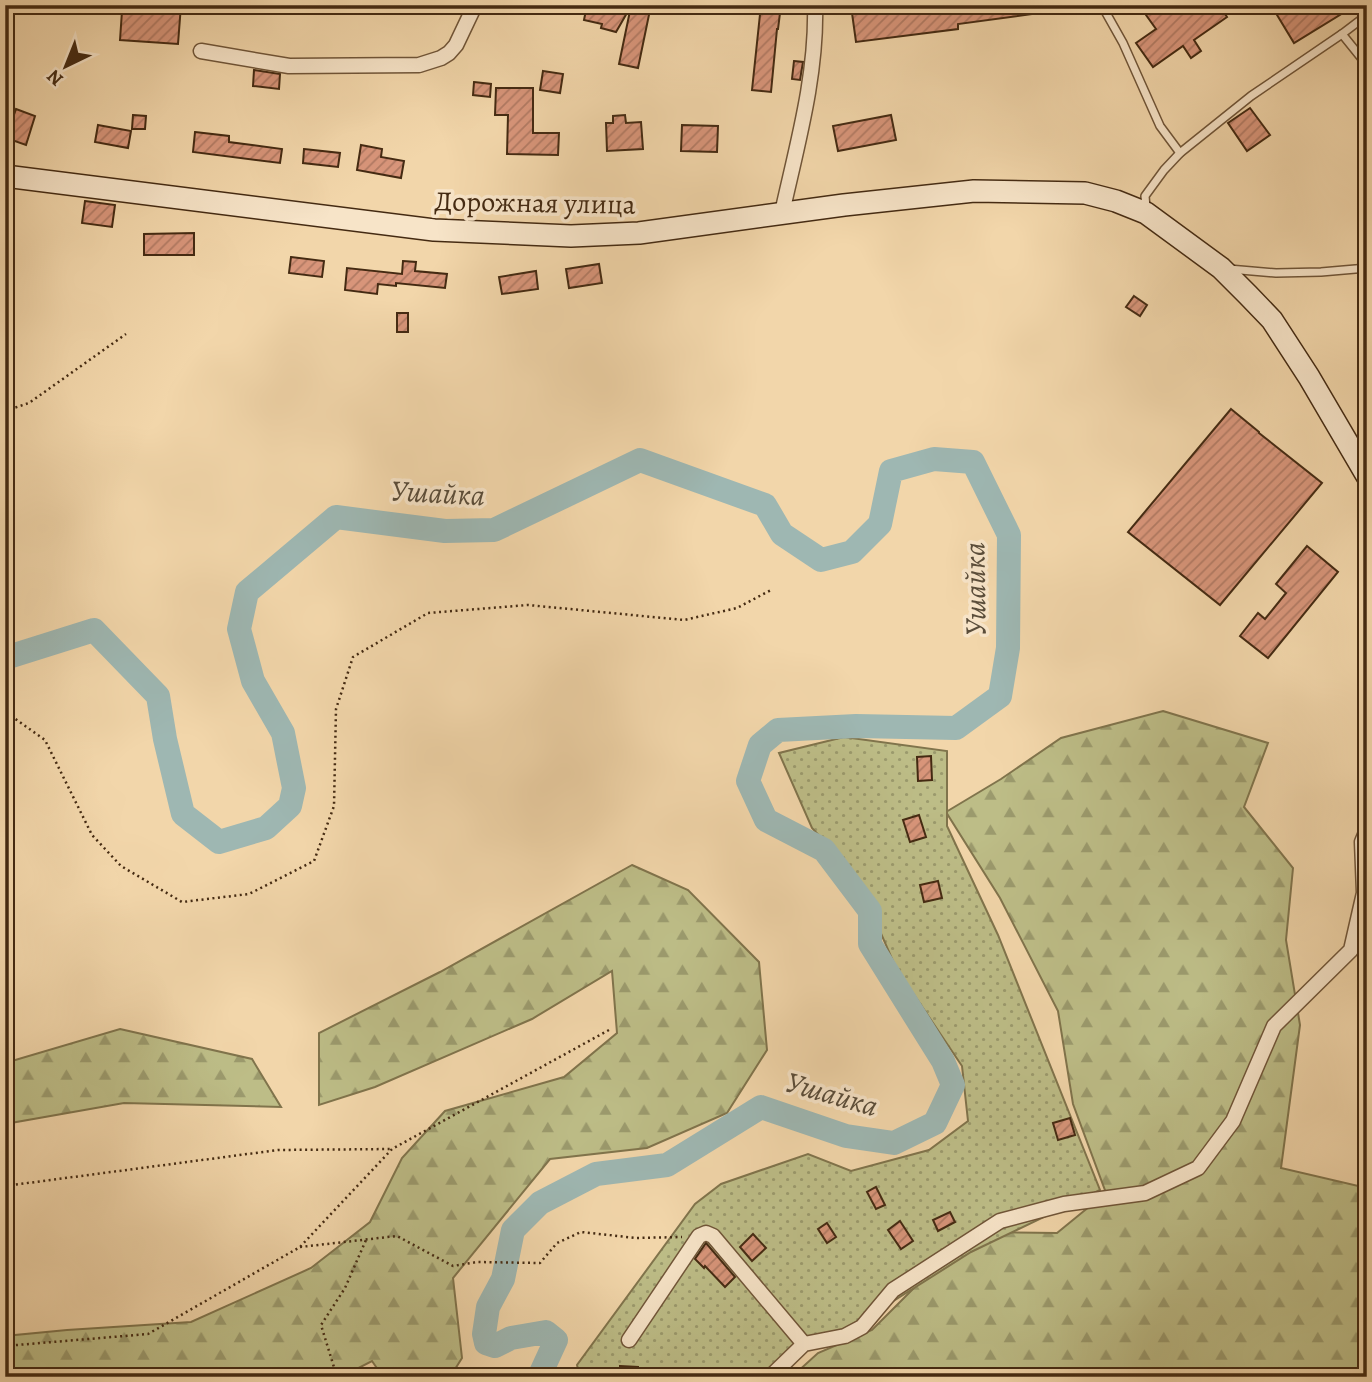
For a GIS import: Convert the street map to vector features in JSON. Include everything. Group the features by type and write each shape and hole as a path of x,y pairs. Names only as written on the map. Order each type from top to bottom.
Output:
{"street":[{"path":"201,51 289,66 419,65 449,53 456,45 475,5"},
{"path":"782,214 806,107 816,30 816,5"},
{"name":"Дорожная улица","path":"5,176 434,230 571,236 639,233 974,191 1085,193 1146,213 1221,268 1272,320 1367,476"},
{"path":"770,1377 804,1344 845,1336 862,1327 893,1290 1000,1221 1064,1204 1145,1193 1198,1168 1233,1121 1275,1026 1351,950 1364,893 1362,842 1367,830"},
{"path":"629,1340 699,1236 706,1233 713,1236 804,1344"}],"lane":[{"path":"1111,5 1105,11 1123,43 1160,126 1180,153"},
{"path":"1146,213 1145,196 1180,153 1251,96 1367,15"},
{"path":"1342,34 1367,65"},
{"path":"1221,268 1276,273 1367,268"}],"path":[{"path":"5,411 29,403 126,334"},
{"path":"5,719 14,718 45,740 92,835 121,866 182,902 249,894 314,861 334,806 337,709 353,657 428,612 528,605 684,620 737,608 771,590"},
{"path":"5,1346 148,1334 300,1247 391,1149 609,1030"},
{"path":"5,1186 278,1150 391,1149"},
{"path":"300,1247 397,1236 453,1266 477,1262 540,1263 557,1242 582,1231 636,1238 699,1236"},
{"path":"337,1377 321,1325 345,1288 366,1240"}],"green space":[{"path":"1163,711 1268,743 1244,807 1293,868 1286,940 1300,1025 1281,1168 1367,1188 1367,1377 711,1377 756,1366 795,1374 818,1353 872,1330 925,1277 978,1232 1057,1233 1106,1193 1073,1104 1058,1011 1000,898 946,812 1061,738"},
{"path":"844,737 947,751 947,826 998,935 1100,1190 971,1252 884,1307 755,1377 580,1377 577,1365 695,1204 721,1184 808,1154 851,1171 929,1150 968,1121 962,1066 896,968 856,876 812,828 779,753"},
{"path":"632,865 688,890 759,962 767,1050 727,1113 647,1148 550,1159 453,1278 462,1358 450,1377 383,1377 372,1361 341,1377 5,1377 5,1336 191,1322 311,1268 370,1222 402,1158 445,1111 564,1077 617,1033 612,971 532,1019 375,1087 319,1105 319,1033 440,972"},
{"path":"120,1029 252,1059 281,1107 124,1103 5,1124 5,1063"}],"building":[{"path":"154,5 181,5 178,44 120,40 122,11 153,13"},
{"path":"587,5 606,9 606,5 651,5 638,68 619,64 631,6 616,32 601,28 602,24 584,20"},
{"path":"761,5 781,5 771,92 752,90"},
{"path":"913,5 1046,5 1047,12 958,24 958,29 856,42 852,13"},
{"path":"1159,5 1219,5 1227,17 1194,40 1201,51 1191,58 1183,46 1153,67 1136,43 1156,29 1146,15"},
{"path":"1271,5 1356,5 1294,43"},
{"path":"794,61 803,62 800,80 792,79"},
{"path":"254,70 280,74 279,89 253,86"},
{"path":"543,71 563,74 560,93 540,90"},
{"path":"474,82 491,84 490,97 473,95"},
{"path":"496,88 533,88 533,133 559,133 558,155 507,154 508,115 495,115"},
{"path":"1250,108 1270,135 1247,151 1228,123"},
{"path":"16,109 35,116 26,145 6,138"},
{"path":"133,115 146,116 145,129 132,129"},
{"path":"625,115 626,123 641,122 643,149 607,151 606,123 613,123 613,116"},
{"path":"891,115 896,140 838,151 833,126"},
{"path":"98,125 131,131 128,148 95,142"},
{"path":"682,125 718,126 717,152 681,151"},
{"path":"195,132 229,136 229,142 282,149 280,163 193,152"},
{"path":"361,145 382,149 381,157 404,161 401,178 357,170"},
{"path":"304,149 340,153 338,167 303,163"},
{"path":"85,201 115,205 112,227 82,223"},
{"path":"194,233 194,255 144,255 144,234"},
{"path":"291,257 324,261 322,277 289,273"},
{"path":"403,261 416,262 415,271 447,274 445,288 396,283 396,286 378,284 377,294 345,290 347,268 402,274"},
{"path":"599,264 602,283 569,288 566,269"},
{"path":"536,271 538,289 502,294 499,277"},
{"path":"1134,296 1147,305 1140,316 1126,307"},
{"path":"397,313 408,313 408,332 397,332"},
{"path":"1231,409 1322,483 1220,605 1128,532"},
{"path":"1307,546 1338,572 1268,658 1240,636 1258,613 1265,619 1286,593 1276,584"},
{"path":"931,756 932,780 918,781 917,757"},
{"path":"919,815 926,837 910,842 903,820"},
{"path":"938,881 942,898 924,902 920,885"},
{"path":"1070,1118 1075,1135 1058,1140 1053,1123"},
{"path":"876,1187 885,1205 876,1209 867,1192"},
{"path":"950,1212 955,1222 938,1231 933,1220"},
{"path":"900,1221 913,1241 901,1249 888,1230"},
{"path":"827,1223 836,1237 827,1243 818,1229"},
{"path":"753,1234 766,1248 752,1261 740,1247"},
{"path":"706,1243 735,1277 725,1287 695,1259"},
{"path":"620,1366 638,1367 638,1377 620,1377"}],"waterway":[{"name":"Ушайка","path":"5,658 94,630 158,696 183,814 219,842 266,828 290,806 294,788 283,733 253,681 239,629 247,592 336,517 445,531 494,530 640,460 765,505 782,534 821,560 852,552 880,524 891,471 934,459 973,462 1009,535 1008,648 1000,696 956,728 856,726 778,730 760,745 748,781 766,820 824,850 870,911 870,944 943,1061 953,1085 935,1123 894,1143 846,1136 761,1107 667,1165 596,1174 540,1203 513,1230 503,1279 488,1307 484,1334 486,1343 495,1346 511,1338 546,1332 556,1340 539,1377"}]}
